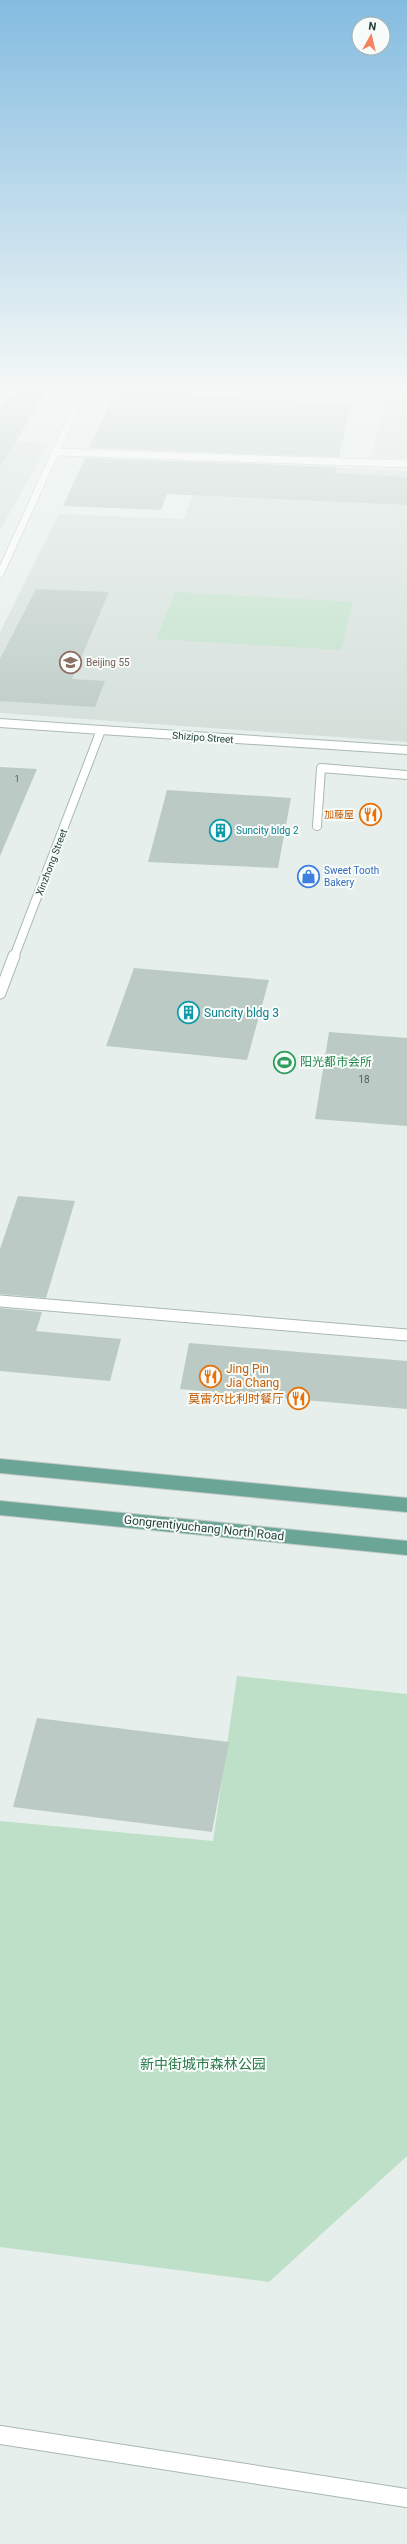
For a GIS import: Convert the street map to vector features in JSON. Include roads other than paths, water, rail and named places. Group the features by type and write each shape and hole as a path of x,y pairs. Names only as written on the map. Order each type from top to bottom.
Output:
{"main road":[{"path":"0,1466 407,1505"},
{"name":"Gongrentiyuchang North Road","path":"0,1508 407,1548"}],"street":[{"path":"0,574 32,508"},
{"name":"Shizipo Street","path":"0,723 407,750"},
{"name":"Xinzhong Street","path":"0,993 101,730"},
{"path":"317,826 322,768 407,775"},
{"path":"0,1301 407,1335"},
{"path":"0,2435 407,2498"}],"place":[{"name":"Beijing 55","path":"70,662"},
{"name":"加藤屋","path":"370,814"},
{"name":"Suncity bldg 2","path":"221,830"},
{"name":"Sweet Tooth Bakery","path":"308,876"},
{"name":"Suncity bldg 3","path":"189,1013"},
{"name":"阳光都市会所","path":"285,1062"},
{"name":"Jing Pin Jia Chang","path":"210,1376"},
{"name":"莫雷尔比利时餐厅","path":"299,1399"}],"park label":[{"name":"新中街城市森林公园","path":"203,2064"}]}
